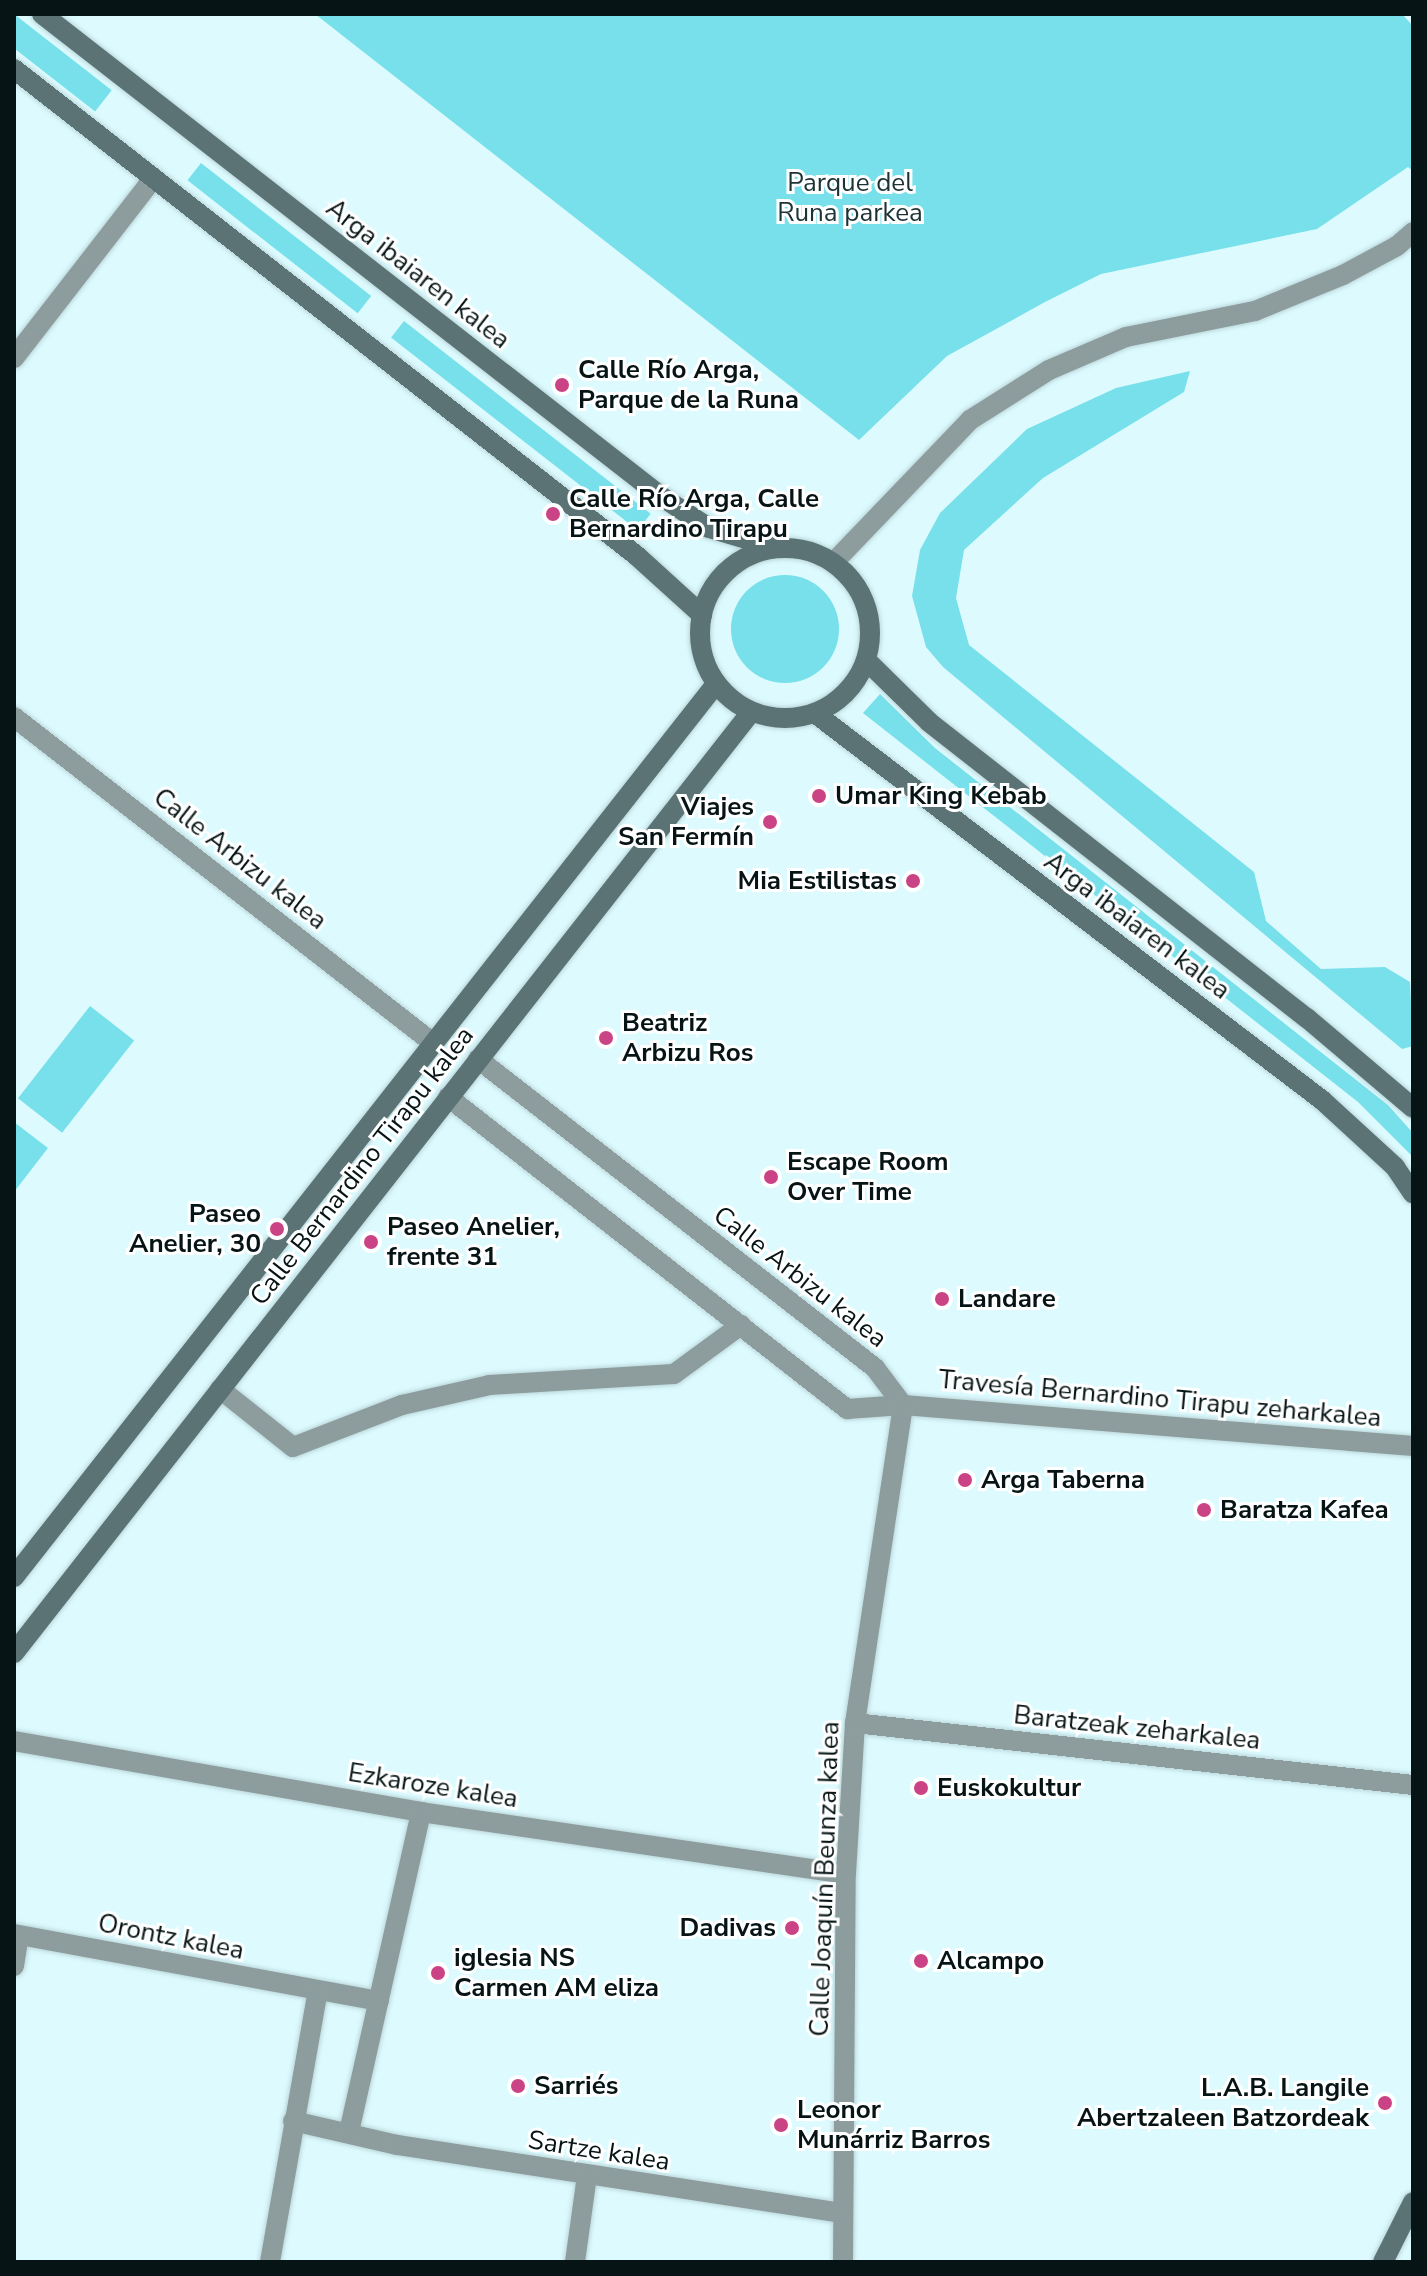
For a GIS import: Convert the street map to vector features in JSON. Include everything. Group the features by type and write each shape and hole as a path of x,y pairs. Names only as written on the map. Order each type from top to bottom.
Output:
{"street":[{"name":"Arga ibaiaren kalea","path":"42,14 662,497 709,528 777,548"},
{"path":"14,69 152,180 637,556 702,615"},
{"path":"14,358 152,180"},
{"path":"834,562 970,420 1049,370 1126,337 1255,311 1343,275 1397,246 1413,232"},
{"path":"777,548 807,550 834,562 867,606 871,634 867,661 838,701 816,714 783,719 751,712 716,684 702,651 702,615 711,590 728,569 751,554 777,548"},
{"name":"Arga ibaiaren kalea","path":"867,661 929,722 1307,1018 1413,1108"},
{"name":"Calle Bernardino Tirapu kalea","path":"14,1577 716,684"},
{"name":"Calle Bernardino Tirapu kalea","path":"14,1653 751,712"},
{"name":"Arga ibaiaren kalea","path":"816,714 1322,1100 1395,1167 1413,1194"},
{"name":"Calle Arbizu kalea","path":"14,717 433,1043"},
{"name":"Calle Arbizu kalea","path":"478,1059 875,1368 903,1405"},
{"path":"448,1097 847,1409 903,1405"},
{"path":"220,1389 293,1447 402,1405 489,1385 674,1374 741,1325"},
{"name":"Travesía Bernardino Tirapu zeharkalea","path":"903,1405 1413,1446"},
{"name":"Calle Joaquín Beunza kalea","path":"843,2262 846,1874 855,1723 903,1405"},
{"name":"Baratzeak zeharkalea","path":"855,1723 1413,1785"},
{"name":"Ezkaroze kalea","path":"14,1741 421,1812 846,1874"},
{"path":"349,2132 421,1812"},
{"path":"14,1966 17,1934"},
{"name":"Orontz kalea","path":"17,1934 379,2001"},
{"path":"270,2262 318,1991"},
{"name":"Sartze kalea","path":"293,2121 397,2145 843,2213"},
{"path":"575,2262 587,2176"},
{"path":"1383,2262 1413,2202"}],"green space":[{"path":"14,14 112,90 95,112 14,48"},
{"name":"Parque del Runa parkea","path":"315,14 1402,14 1413,26 1413,171 1408,167 1317,229 1101,274 947,356 859,440"},
{"path":"201,163 371,296 358,313 187,180"},
{"path":"404,321 651,514 638,530 391,338"},
{"path":"1190,371 1184,392 1043,478 964,550 956,598 969,645 1254,872 1266,921 1321,969 1385,967 1410,982 1413,1046 1402,1049 943,667 926,647 912,596 920,550 940,513 1027,429 1116,388"},
{"path":"785,575 806,579 823,591 835,608 839,629 835,650 823,667 806,679 785,683 764,679 747,667 735,650 731,629 735,608 747,591 764,579"},
{"path":"880,694 935,748 1388,1105 1413,1133 1413,1157 1358,1102 863,713"},
{"path":"90,1006 134,1040 62,1133 18,1098"},
{"path":"14,1122 48,1148 14,1192"}],"place":[{"name":"Calle Río Arga, Parque de la Runa","path":"562,385"},
{"name":"Calle Río Arga, Calle Bernardino Tirapu","path":"553,514"},
{"name":"Umar King Kebab","path":"819,796"},
{"name":"Viajes San Fermín","path":"770,822"},
{"name":"Mia Estilistas","path":"913,881"},
{"name":"Beatriz Arbizu Ros","path":"606,1038"},
{"name":"Escape Room Over Time","path":"771,1177"},
{"name":"Paseo Anelier, 30","path":"277,1229"},
{"name":"Paseo Anelier, frente 31","path":"371,1242"},
{"name":"Landare","path":"942,1299"},
{"name":"Arga Taberna","path":"965,1480"},
{"name":"Baratza Kafea","path":"1204,1510"},
{"name":"Euskokultur","path":"921,1788"},
{"name":"Dadivas","path":"792,1928"},
{"name":"Alcampo","path":"921,1961"},
{"name":"iglesia NS Carmen AM eliza","path":"438,1973"},
{"name":"Sarriés","path":"518,2086"},
{"name":"L.A.B. Langile Abertzaleen Batzordeak","path":"1385,2103"},
{"name":"Leonor Munárriz Barros","path":"781,2125"}]}
